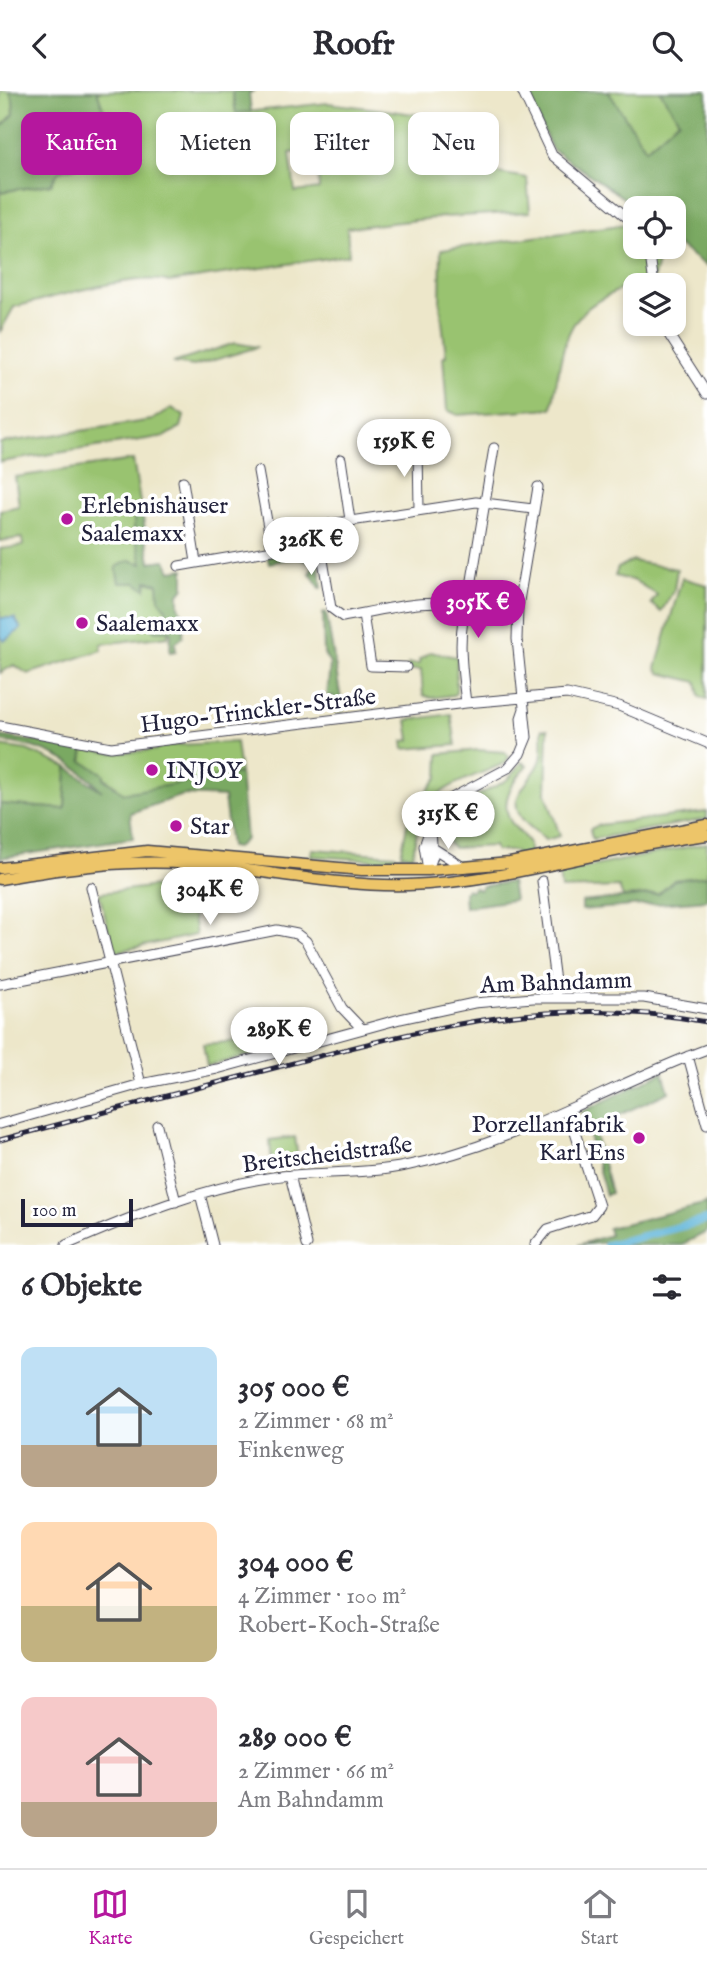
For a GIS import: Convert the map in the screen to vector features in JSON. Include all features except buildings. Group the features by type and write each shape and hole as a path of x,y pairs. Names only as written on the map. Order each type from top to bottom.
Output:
{"main road":[{"path":"0,868 147,851 350,869 428,870 553,856 707,825"},
{"path":"0,879 91,866 158,863 220,867 344,883 440,883 529,871 707,835"},
{"path":"428,870 440,883"},
{"path":"418,884 428,870"}],"street":[{"path":"522,91 552,155 623,214"},
{"path":"670,336 707,394"},
{"path":"466,703 462,672 464,611 469,598 494,448"},
{"path":"417,451 419,510"},
{"path":"340,461 350,520"},
{"path":"257,476 272,549"},
{"path":"182,487 196,562"},
{"path":"428,870 424,852 437,810 446,801 508,768 528,732 521,697 518,607 538,487"},
{"path":"464,611 453,604 419,603 343,617 331,608 320,542 324,525 485,502 533,509"},
{"path":"178,566 320,542"},
{"path":"363,614 371,666 406,667"},
{"name":"Hugo-Trinckler-Straße","path":"0,726 111,747 466,703 567,694 600,699 707,743"},
{"path":"428,870 433,848 430,827"},
{"path":"433,848 464,867"},
{"path":"542,881 557,997"},
{"path":"91,887 141,1084"},
{"path":"0,984 275,930 288,931 306,941 342,1008 362,1029"},
{"name":"Am Bahndamm","path":"0,1124 141,1084 217,1069 362,1029 477,1002 557,997 644,998 707,1009"},
{"name":"Breitscheidstraße","path":"66,1245 176,1202 248,1182 290,1175 404,1167 499,1140 707,1049"},
{"path":"688,1056 707,1125"},
{"path":"536,1245 548,1229 592,1215 599,1206 568,1111"},
{"path":"157,1125 176,1202"},
{"path":"290,1175 307,1245"},
{"path":"200,1194 214,1245"}],"green space":[{"path":"0,91 9,91 13,99 14,115 0,128"},
{"path":"9,91 97,91 104,112 21,112 21,175 57,175 51,184 0,192 0,128 14,114 13,99"},
{"path":"97,91 232,91 236,112 156,112 156,175 276,175 276,112 245,112 328,103 408,113 408,175 499,173 527,178 530,212 444,217 347,228 349,255 169,282 137,280 94,287 14,307 0,332 0,192 51,184 57,175 142,175 142,112 104,112"},
{"path":"232,91 255,91 249,93 251,112 236,112"},
{"path":"525,91 608,91 646,149 679,120 660,91 707,91 707,267 686,251 686,196 623,198 552,149"},
{"path":"607,91 660,91 679,120 646,149"},
{"path":"623,225 623,259 658,259 655,273 623,273 623,289 603,298 576,321 562,355 552,408 458,415 447,410 443,356 446,356 440,303 441,250"},
{"path":"235,343 258,347 194,366 173,363"},
{"path":"172,408 184,416 181,427 166,436 0,462 0,443 152,420"},
{"name":"Saalemaxx","path":"133,460 150,562 166,560 170,606 168,636 101,644 102,650 28,674 14,665 0,673 0,549 23,546 22,538 0,541 0,510 19,506 15,477"},
{"path":"141,505 150,562 166,560 171,571 184,569 184,588 179,594 179,606 184,618 183,637 175,643 176,651 170,652 171,631 155,631 151,627 151,620 167,617 166,609 159,599 158,584 147,581 146,589 136,583 119,583 116,567 130,560 142,564 134,531 134,506"},
{"path":"316,547 322,588 310,573 313,566 308,562 293,559 269,563 267,555"},
{"path":"632,561 677,569 674,590 661,612 651,603 657,595 635,581 615,576 618,568"},
{"path":"682,578 707,585 707,699 700,697 697,682 660,673 656,668"},
{"path":"326,612 343,712 333,712 334,696 327,696 330,664 324,654 323,613"},
{"path":"430,652 457,657 456,693 453,695 431,698 423,695 421,670 408,670 408,664 420,664 419,660"},
{"path":"451,714 456,745 404,749 403,741 410,740 407,720"},
{"path":"542,729 548,729 546,793 560,836 545,840 524,821 518,813 517,805 521,790 541,758"},
{"path":"0,736 84,749 82,761 104,774 104,779 124,793 240,773 246,839 236,848 230,847 224,797 183,795 130,813 133,838 0,858 0,804 65,809 67,767 102,791 68,762 30,746 0,741"},
{"path":"236,742 240,773 130,793 120,792 82,761 84,749 114,753 156,750 158,746"},
{"path":"0,746 27,750 67,767 65,809 0,804"},
{"path":"478,750 505,752 509,757 505,763 453,785 441,793 430,803 422,816 413,856 401,854 409,816 438,777 439,754"},
{"path":"522,762 527,765 512,786 506,810 514,826 529,843 529,853 516,855 515,851 496,851 494,846 454,848 450,845 446,832 447,821 453,812 508,779"},
{"path":"707,812 707,819 592,839 590,829 599,825"},
{"path":"707,843 707,876 674,880 659,894 623,897 619,887 561,889 559,873"},
{"path":"312,849 401,857 393,861 311,856"},
{"path":"707,876 707,900 582,910 582,902 659,894 674,880"},
{"path":"511,882 514,900 465,907 464,892 467,889 470,891 474,887 479,890 483,886"},
{"path":"174,884 191,900 196,935 114,952 99,893"},
{"path":"251,1040 256,1054 207,1066 203,1044"},
{"path":"663,1072 669,1092 593,1127 611,1193 606,1195 582,1112"},
{"path":"295,1137 299,1166 272,1169 270,1140"},
{"path":"707,1203 707,1232 681,1245 613,1245 610,1242 578,1245 610,1235 608,1228"}],"water":[{"path":"0,618 15,618 21,629 4,641 0,635"}],"waterway":[{"path":"607,1245 707,1220"}],"railway":[{"path":"0,1140 386,1039 490,1019 595,1011 650,1014 707,1022"}],"place":[{"name":"Erlebnishäuser Saalemaxx","path":"67,519"},
{"name":"Saalemaxx","path":"82,623"},
{"name":"INJOY","path":"152,770"},
{"name":"Star","path":"176,826"},
{"name":"Porzellanfabrik Karl Ens","path":"639,1138"}]}
